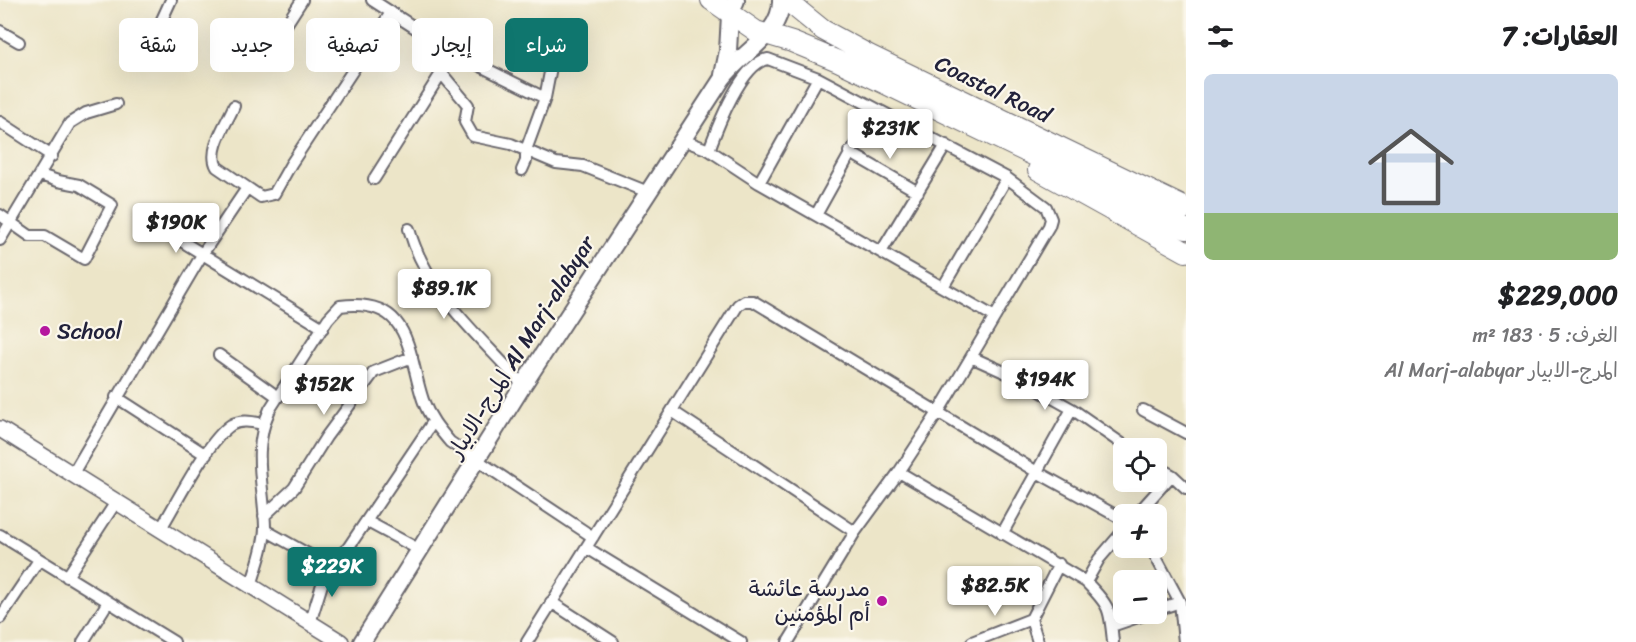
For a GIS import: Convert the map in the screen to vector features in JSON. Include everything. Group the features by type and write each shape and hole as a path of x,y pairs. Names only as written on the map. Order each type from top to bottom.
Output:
{"highway":[{"path":"711,0 733,7 767,36 815,50 1186,229"},
{"name":"Coastal Road","path":"786,0 823,30 869,55 1186,208"},
{"path":"977,128 1075,193 1186,252"}],"main road":[{"name":"المرج-الابيار Al Marj-alabyar","path":"362,642 523,385 732,65 767,36 778,19 781,0"},
{"name":"المرج-الابيار Al Marj-alabyar","path":"722,80 733,7"},
{"path":"0,429 340,642"}],"street":[{"path":"163,18 171,0"},
{"path":"290,18 302,0"},
{"path":"372,0 412,27"},
{"path":"234,106 215,149 214,162 217,167 261,197 274,194 291,164 390,14"},
{"path":"0,31 19,42"},
{"path":"709,150 721,119 747,73 756,64 768,59 818,78 1007,178 1046,207 1051,219 939,411 899,472 855,532 788,642"},
{"path":"374,179 444,72"},
{"path":"492,72 545,98"},
{"path":"522,170 526,150 545,98 550,72"},
{"path":"443,75 448,85 468,105 465,122 473,136 526,150 556,163 583,166 648,192"},
{"path":"759,183 818,78"},
{"path":"0,240 75,117 116,104"},
{"path":"816,214 875,109"},
{"path":"0,122 52,156"},
{"path":"683,140 709,150 759,183 995,317"},
{"path":"881,252 946,145"},
{"path":"849,152 918,192"},
{"path":"0,215 11,220 30,236 45,236 84,259 112,205 79,185 40,175"},
{"path":"943,287 1007,178"},
{"path":"72,475 203,254 247,188"},
{"path":"409,229 415,250 435,288 523,385"},
{"path":"165,231 322,328"},
{"path":"527,642 738,305 744,301 753,301 1037,472 1113,514"},
{"path":"251,586 265,530 258,450 263,424 322,328 340,306 366,306 396,320 409,340 424,401 433,422 450,442 593,537"},
{"path":"219,355 279,397"},
{"path":"264,516 294,488 326,436 374,372 412,357"},
{"path":"971,357 1013,376 1072,409 1114,438"},
{"path":"116,398 206,455"},
{"path":"1002,534 1072,409"},
{"path":"1143,410 1186,433"},
{"path":"672,411 855,532"},
{"path":"160,530 218,438 232,424 247,420 263,424"},
{"path":"310,623 328,565 348,548 433,422"},
{"path":"899,472 1002,534 1059,564 1086,582 1103,599 1111,612 1113,642"},
{"path":"1167,472 1186,488"},
{"path":"1146,504 1172,475"},
{"path":"67,577 116,502"},
{"path":"366,521 420,550"},
{"path":"265,530 328,565"},
{"path":"0,535 174,642"},
{"path":"1086,582 1099,559 1113,543"},
{"path":"587,548 741,642"},
{"path":"1156,558 1180,602 1184,642"},
{"path":"0,618 39,560"},
{"path":"972,642 1031,619 1059,564"},
{"path":"83,642 108,602"},
{"path":"551,602 613,642"},
{"path":"1167,606 1180,602"},
{"path":"1031,619 1038,642"},
{"path":"1112,626 1118,624"}],"place":[{"name":"School","path":"45,331"},
{"name":"مدرسة عائشة أم المؤمنين","path":"882,601"}]}
